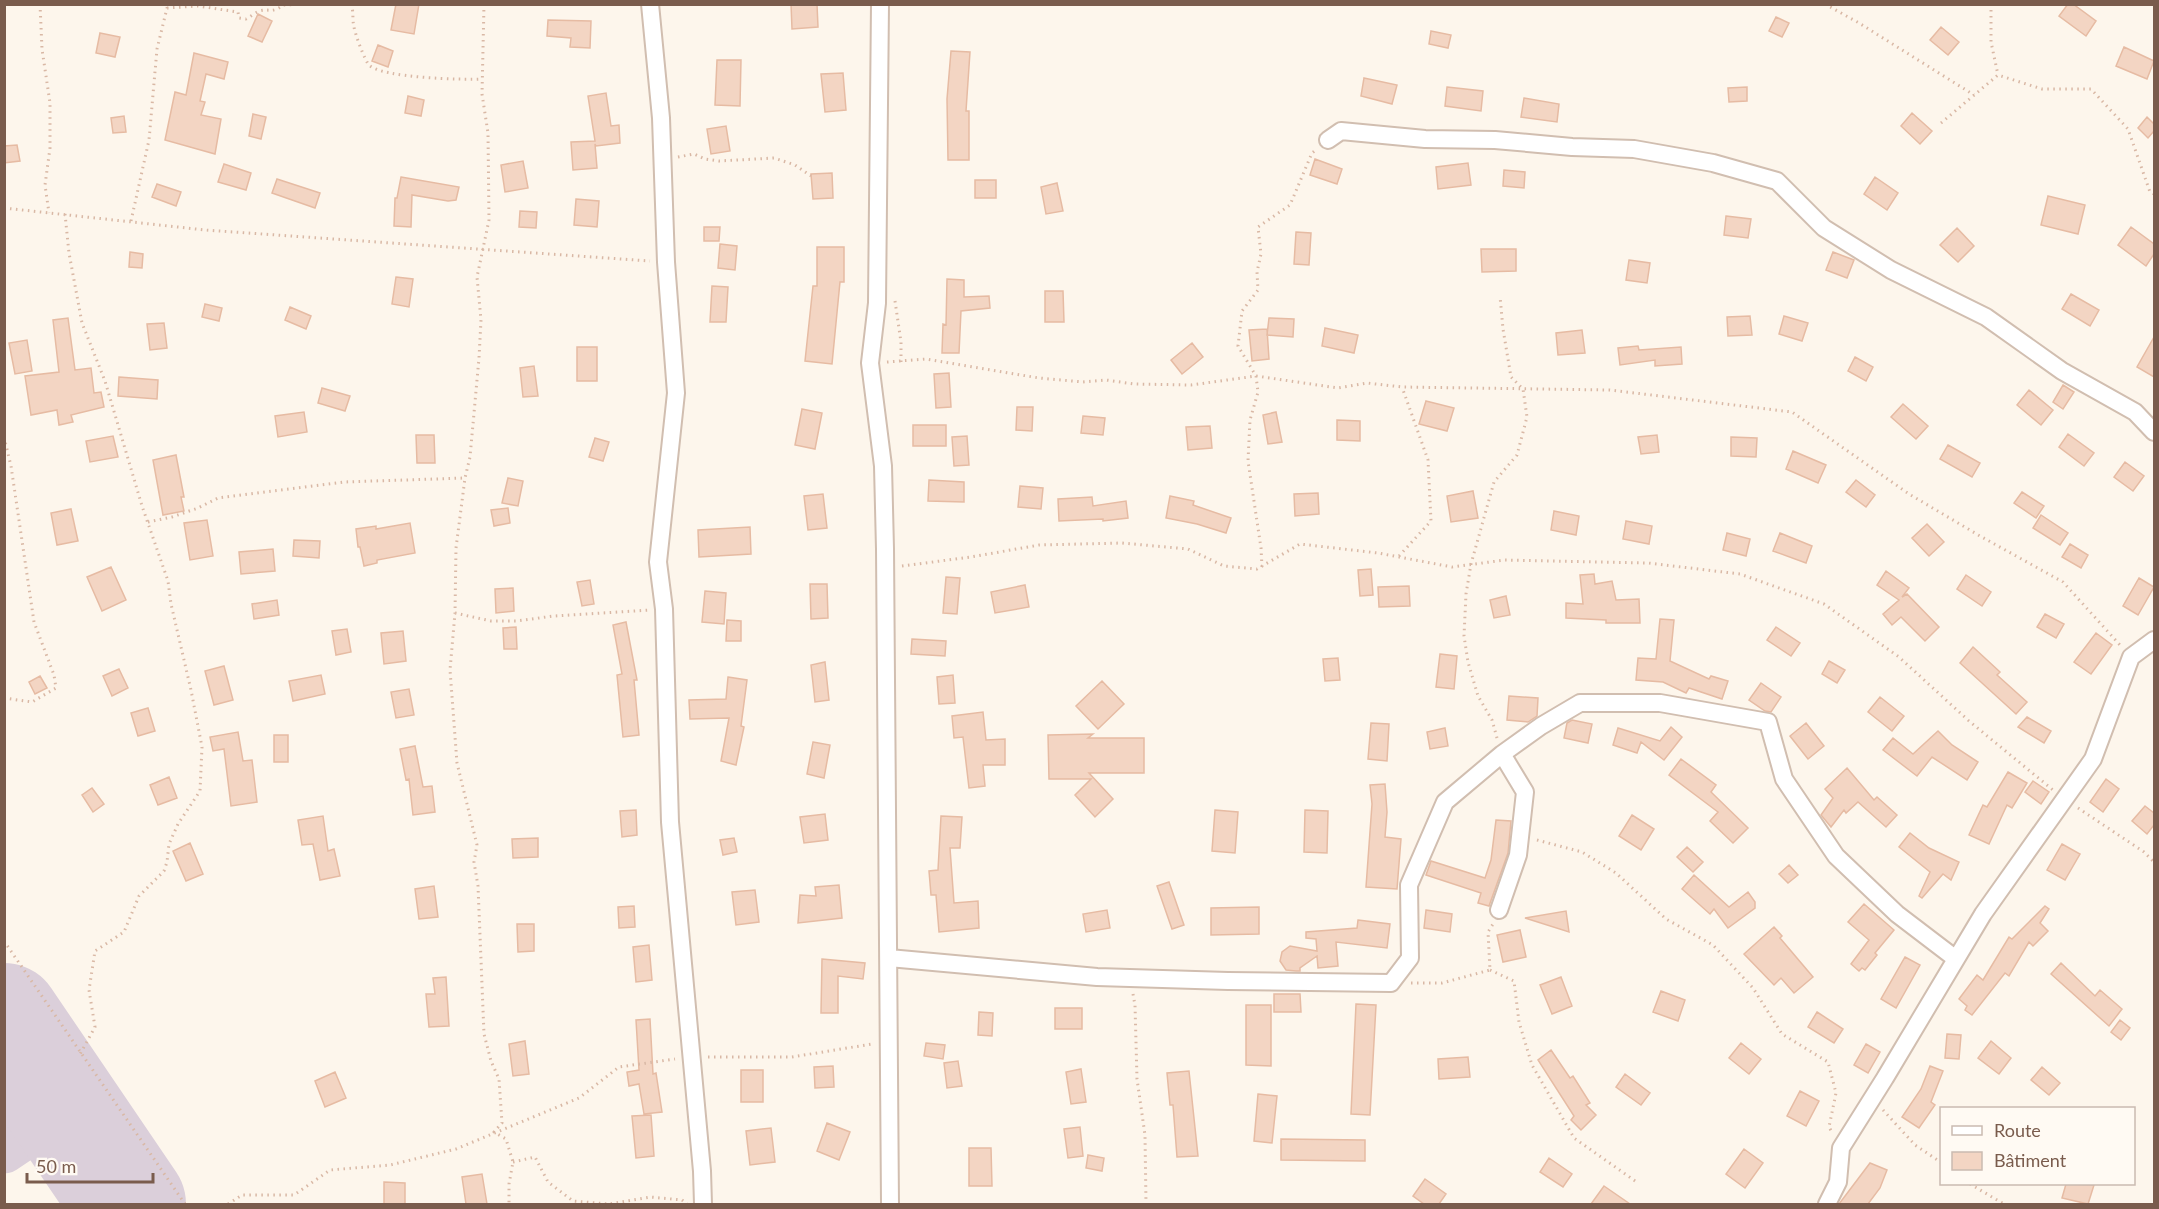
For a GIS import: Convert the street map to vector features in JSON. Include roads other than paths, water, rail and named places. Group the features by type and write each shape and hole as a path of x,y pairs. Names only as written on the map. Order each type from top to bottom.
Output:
{"street":[{"path":"650,4 661,118 666,262 676,393 658,562 664,609 670,822 703,1204"},
{"path":"880,4 877,287 870,363 882,466 885,568 890,1204"},
{"path":"1328,141 1341,131 1425,139 1495,140 1572,147 1634,149 1713,163 1777,181 1824,228 1891,270 1986,317 2062,371 2135,412 2154,432"},
{"path":"1827,1204 1838,1182 1840,1148 1983,915 2093,759 2131,657 2154,640"},
{"path":"889,958 1097,977 1391,983 1410,958 1409,885 1445,802 1502,754 1541,726 1580,703 1660,703 1768,722 1784,779 1836,856 1897,914 1956,959"},
{"path":"1499,910 1518,855 1525,792 1502,754"}]}
